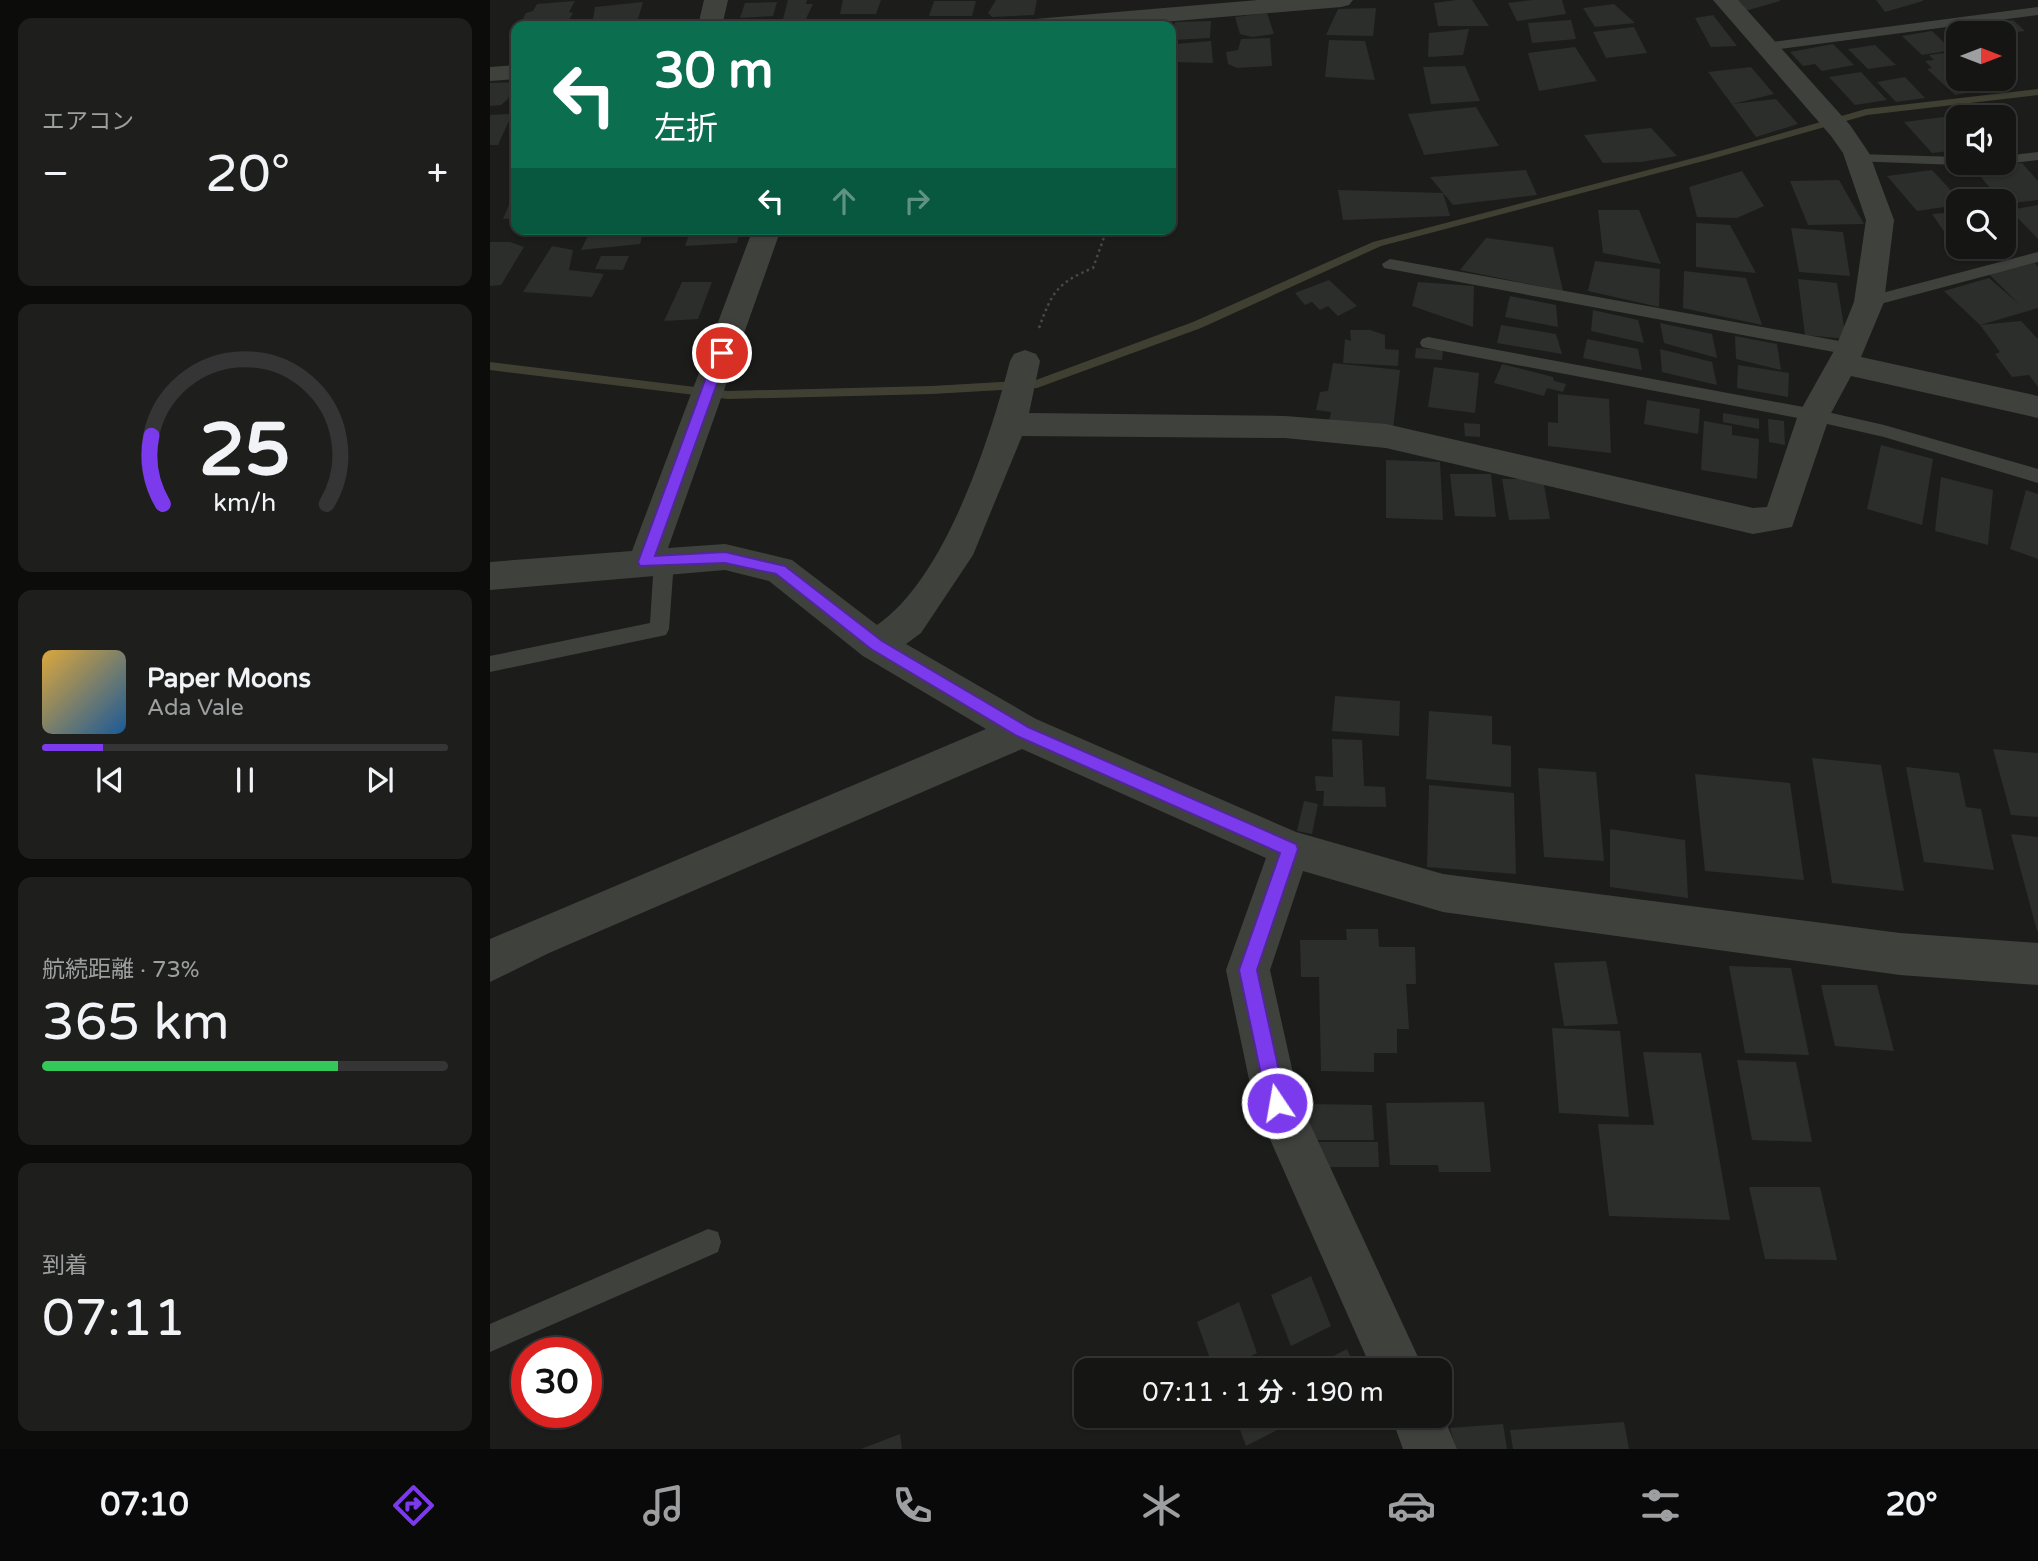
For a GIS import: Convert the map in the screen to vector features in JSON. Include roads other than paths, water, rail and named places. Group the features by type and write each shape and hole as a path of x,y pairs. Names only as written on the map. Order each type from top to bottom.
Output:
{"street":[{"path":"711,21 716,0"},
{"path":"1094,21 1341,0"},
{"path":"876,645 908,623 961,546 1019,390 1285,427 1387,436 1753,521 1780,518 1814,415 1846,356 1869,302 1880,220 1857,158 1841,131 1725,0"},
{"path":"490,74 511,72"},
{"path":"655,561 708,393 765,235"},
{"path":"1846,356 2002,401 2038,407"},
{"path":"490,576 725,557 780,570 876,645 1022,731 1290,849 1443,893 1900,954 2038,964"},
{"path":"490,961 534,939 1022,731"},
{"path":"1290,849 1248,970 1277,1103 1393,1358"},
{"path":"1422,1428 1430,1449"}],"lane":[{"path":"1764,47 2038,10"},
{"path":"2016,159 2038,156"},
{"path":"1857,158 1946,161"},
{"path":"1869,302 2038,257"},
{"path":"1390,264 1846,356"},
{"path":"1428,343 1814,415 1884,431 2038,476"},
{"path":"490,664 659,629 655,561"},
{"path":"490,1338 708,1242"}],"waterway":[{"path":"490,366 728,395 932,390 1037,384 1197,325 1377,244 1712,156 1866,112 2038,92"}]}
